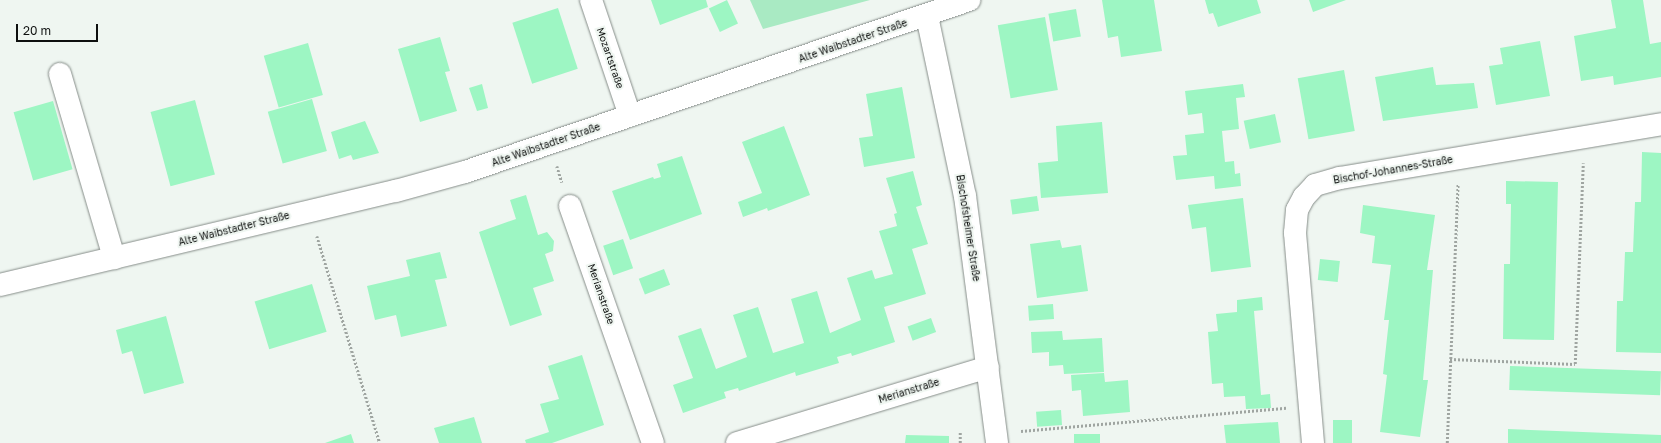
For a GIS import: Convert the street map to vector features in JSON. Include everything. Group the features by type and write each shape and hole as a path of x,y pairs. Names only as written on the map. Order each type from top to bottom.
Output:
{"street":[{"name":"Mozartstraße","path":"591,0 630,116"},
{"name":"Alte Waibstadter Straße","path":"0,285 396,191 550,145 630,116 927,16 970,0"},
{"name":"Bischofsheimer Straße","path":"927,16 965,196 996,438"},
{"path":"60,74 114,258"},
{"name":"Bischof-Johannes-Straße","path":"1313,443 1295,233 1297,210 1304,197 1316,185 1340,178 1459,159 1584,135 1661,124"},
{"name":"Merianstraße","path":"570,206 653,443"},
{"name":"Merianstraße","path":"737,443 988,367"}],"path":[{"path":"1450,359 1575,364 1584,135"},
{"path":"550,145 570,206"},
{"path":"1447,443 1459,159"},
{"path":"309,211 380,443"},
{"path":"996,438 1310,408"},
{"path":"960,432 960,443"}],"green space":[{"path":"750,0 870,0 763,29"}],"building":[{"path":"651,0 706,0 708,7 660,25"},
{"path":"727,0 738,24 720,32 709,8"},
{"path":"1102,0 1154,0 1162,51 1121,57 1118,36 1108,38"},
{"path":"1205,0 1257,0 1261,13 1218,27 1213,13 1209,14"},
{"path":"1309,0 1346,0 1313,12"},
{"path":"1611,0 1643,0 1650,44 1661,42 1661,77 1614,85 1613,76 1581,81 1574,36 1616,28"},
{"path":"558,8 578,69 532,84 512,23"},
{"path":"1076,9 1081,37 1053,41 1048,14"},
{"path":"1045,17 1058,90 1011,98 998,25"},
{"path":"440,37 450,71 445,72 457,111 420,122 398,49"},
{"path":"1540,41 1550,96 1496,105 1489,66 1503,64 1500,48"},
{"path":"308,43 323,95 279,108 264,56"},
{"path":"1433,67 1436,85 1474,83 1478,108 1383,121 1375,77"},
{"path":"1344,70 1355,131 1308,139 1298,78"},
{"path":"482,84 488,108 477,111 469,88"},
{"path":"1243,84 1245,97 1236,98 1239,129 1222,131 1225,162 1234,161 1235,174 1240,173 1241,186 1215,189 1214,176 1176,180 1173,156 1187,155 1185,135 1204,133 1202,113 1188,115 1185,91"},
{"path":"902,87 915,158 864,167 859,138 873,136 866,94"},
{"path":"312,99 327,151 283,164 268,112"},
{"path":"195,100 215,174 170,186 151,112"},
{"path":"53,101 73,169 33,181 14,112"},
{"path":"1275,114 1281,142 1250,149 1244,121"},
{"path":"365,121 379,153 353,160 351,155 339,159 331,132"},
{"path":"1102,122 1108,193 1041,198 1038,163 1058,161 1056,126"},
{"path":"784,126 810,195 768,211 767,208 743,217 738,202 762,193 742,142"},
{"path":"1642,152 1661,153 1661,353 1616,352 1617,301 1623,301 1625,252 1633,252 1635,202 1641,202"},
{"path":"682,156 702,214 630,240 612,191 653,177 654,179 661,177 657,164"},
{"path":"913,171 922,205 916,207 928,244 912,249 926,294 884,307 895,342 852,356 851,353 837,357 839,363 796,376 795,372 739,391 738,388 724,392 726,398 683,413 673,385 693,378 678,336 701,328 716,369 747,357 733,315 758,307 773,353 804,343 791,299 817,291 830,333 861,320 847,278 872,270 875,279 893,274 879,231 897,226 894,214 897,213 886,178"},
{"path":"1506,181 1558,182 1554,340 1503,339 1504,264 1510,264 1511,204 1506,204"},
{"path":"526,195 538,235 547,232 554,241 553,251 545,254 554,281 533,288 542,315 510,326 479,232 516,219 510,200"},
{"path":"1037,196 1039,211 1012,215 1010,200"},
{"path":"1243,198 1251,267 1211,272 1206,227 1192,229 1188,205"},
{"path":"1363,205 1435,215 1427,270 1433,270 1423,380 1428,380 1420,437 1380,432 1387,375 1383,374 1389,320 1384,320 1391,265 1372,263 1375,236 1360,233"},
{"path":"623,239 633,268 613,275 603,246"},
{"path":"1060,240 1062,248 1081,245 1088,291 1037,298 1030,244"},
{"path":"440,252 447,278 435,280 447,326 401,337 396,315 375,320 367,286 410,276 406,260"},
{"path":"1320,259 1340,261 1338,282 1318,280"},
{"path":"664,269 670,285 645,295 639,279"},
{"path":"312,284 327,332 269,349 255,302"},
{"path":"1262,297 1263,310 1254,311 1261,395 1270,394 1271,408 1246,409 1245,396 1224,397 1223,383 1212,384 1208,332 1218,331 1216,314 1237,312 1237,300"},
{"path":"1053,304 1054,319 1029,321 1028,306"},
{"path":"166,316 184,383 144,394 132,351 122,354 116,330"},
{"path":"931,318 936,332 913,341 908,327"},
{"path":"1062,331 1063,340 1102,338 1104,372 1064,374 1063,365 1049,366 1049,352 1032,353 1031,332"},
{"path":"582,355 604,425 552,443 526,443 525,440 549,432 540,404 559,399 548,366"},
{"path":"1510,366 1661,371 1660,395 1509,390"},
{"path":"1104,373 1105,382 1128,380 1130,412 1083,416 1081,390 1072,391 1071,375"},
{"path":"1061,410 1062,425 1037,427 1036,412"},
{"path":"474,417 482,443 439,443 434,428"},
{"path":"1333,420 1352,420 1352,443 1333,443"},
{"path":"1278,422 1280,443 1226,443 1224,425"},
{"path":"1508,429 1661,435 1661,443 1508,443"},
{"path":"351,434 354,443 325,443"},
{"path":"1074,434 1100,434 1100,443 1074,443"},
{"path":"906,435 949,436 949,443 905,443"}]}
